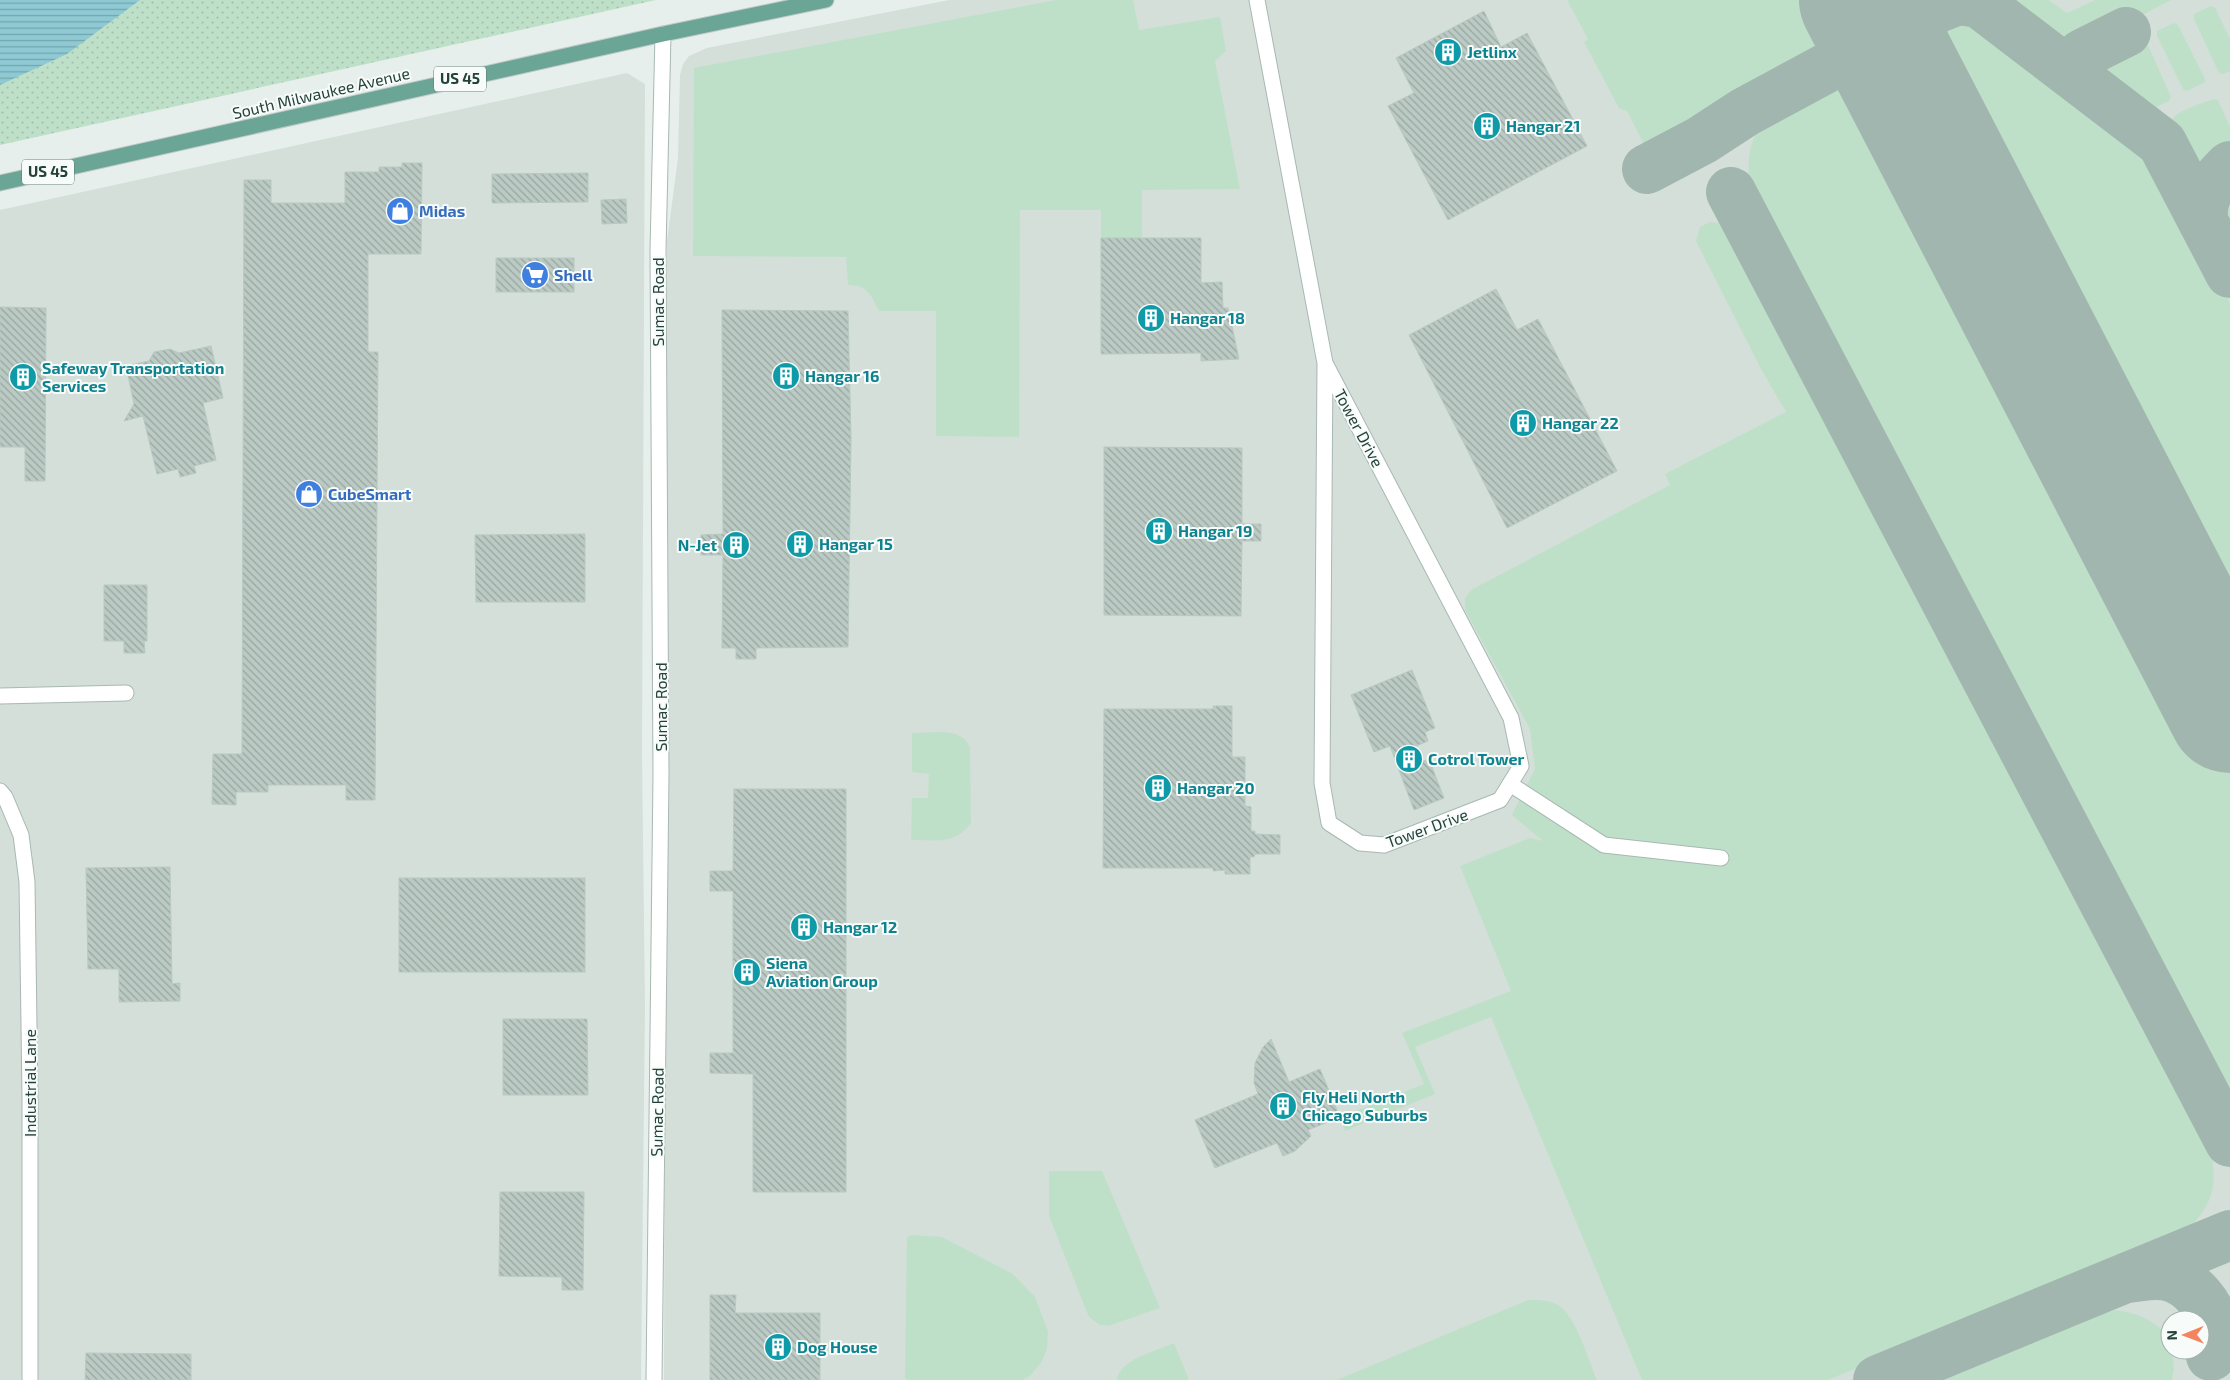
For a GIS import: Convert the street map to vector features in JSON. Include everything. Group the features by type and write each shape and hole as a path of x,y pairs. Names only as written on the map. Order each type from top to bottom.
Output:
{"main road":[{"name":"South Milwaukee Avenue","path":"0,183 663,34 826,0"}],"street":[{"name":"Tower Drive","path":"1257,0 1325,363 1322,782 1329,823 1360,843 1384,846 1500,800 1521,766 1511,718 1325,363"},
{"name":"Sumac Road","path":"654,1380 661,774 658,250 663,34"},
{"path":"0,696 126,693"},
{"path":"1510,784 1604,845 1721,858"},
{"name":"Industrial Lane","path":"0,791 5,797 21,835 27,882 30,1097 30,1380"}],"shaded area":[{"path":"949,0 2230,0 2230,1380 664,1380 667,241 678,158 680,75 683,64 689,56 707,48"},
{"path":"627,73 645,84 642,752 645,1007 641,1380 0,1380 0,210"}],"green space":[{"path":"0,0 656,0 0,145"},
{"path":"1056,0 1133,0 1139,30 1220,17 1226,51 1215,61 1240,189 1142,190 1142,238 1101,238 1101,210 1020,210 1019,437 936,436 936,311 879,311 868,292 860,287 848,285 846,257 693,256 694,68"},
{"path":"1567,0 1834,0 1835,10 1828,36 1804,65 1646,148 1627,111 1619,108 1584,42 1588,39"},
{"path":"1887,0 1923,0 1914,5 1905,6 1896,5"},
{"path":"1991,0 2049,0 2067,13 2095,0 2171,0 2095,37 2064,43 2051,41 2035,34"},
{"path":"2211,6 2215,8 2230,39 2230,71 2223,74 2219,73 2194,19 2194,14"},
{"path":"1958,16 1980,19 2145,146 2155,159 2230,303 2230,669 1918,68 1920,46 1926,34"},
{"path":"2174,23 2178,25 2205,79 2205,82 2187,91 2183,89 2157,36 2157,31"},
{"path":"2140,41 2148,45 2171,97 2169,101 2144,113 2139,113 2106,89 2097,74 2102,58"},
{"path":"1849,84 1879,93 1892,105 2230,757 2230,1087 2217,1075 1749,181 1750,153 1753,141 1764,123 1773,115 1797,101 1822,90"},
{"path":"2214,99 2218,100 2230,127 2230,156 2211,165 2202,162 2166,133 2172,119 2177,114"},
{"path":"2230,208 2230,242 2217,218 2219,211"},
{"path":"1710,222 1718,223 1727,229 2209,1147 2214,1172 2211,1194 2207,1204 2194,1224 2184,1233 1828,1380 1642,1380 1491,1017 1415,1047 1435,1094 1345,1131 1340,1117 1424,1084 1402,1033 1511,991 1460,866 1530,838 1543,841 1512,815 1535,769 1530,729 1465,610 1465,598 1471,590 1670,485 1665,474 1786,412 1761,369 1696,241 1700,227"},
{"path":"912,733 953,733 966,740 970,747 971,823 965,830 952,838 944,840 911,840 912,798 928,798 929,774 912,772"},
{"path":"1049,1171 1102,1171 1160,1308 1108,1326 1100,1325 1089,1317 1049,1216"},
{"path":"912,1235 942,1237 1013,1274 1035,1297 1048,1331 1047,1349 1041,1363 1030,1376 1022,1380 907,1380 905,1378 907,1237"},
{"path":"1528,1300 1545,1301 1561,1307 1573,1322 1597,1380 1337,1380"},
{"path":"2116,1310 2151,1321 2160,1329 2160,1360 2173,1360 2172,1380 1934,1380 2090,1316"},
{"path":"1174,1343 1189,1380 1117,1380 1124,1366 1131,1361"}],"water":[{"path":"0,0 140,0 67,54 0,85"}],"building":[{"name":"Hangar 21","path":"1484,11 1501,47 1527,33 1587,146 1448,220 1388,106 1414,93 1396,58"},
{"path":"402,163 422,163 421,254 368,254 368,352 378,352 375,800 346,800 346,785 268,785 268,792 236,792 236,805 212,804 213,754 242,754 244,180 271,180 271,203 345,203 345,172 379,172 379,167 402,167"},
{"path":"588,173 588,202 492,203 492,174"},
{"path":"626,199 627,223 602,224 601,200"},
{"name":"Hangar 18","path":"1101,238 1201,238 1201,283 1222,282 1223,308 1228,308 1239,359 1201,361 1201,353 1101,354"},
{"name":"Shell","path":"496,258 574,258 574,292 496,292"},
{"name":"Hangar 22","path":"1496,289 1517,330 1538,319 1617,471 1507,528 1409,335"},
{"name":"Safeway Transportation Services","path":"0,307 46,308 45,481 25,481 25,447 0,447"},
{"path":"722,310 848,311 851,440 848,647 756,648 756,659 736,659 736,648 722,648 723,555 701,555 701,535 723,534"},
{"path":"211,346 223,398 203,403 216,460 194,466 196,473 180,477 178,469 157,474 143,416 124,421 134,404 126,366 149,361 154,352 170,349 179,353"},
{"name":"Hangar 19","path":"1104,447 1242,448 1242,524 1261,524 1261,541 1242,541 1241,616 1104,615"},
{"path":"585,534 585,602 476,602 475,535"},
{"path":"104,585 147,585 147,641 144,641 145,653 124,653 124,641 104,641"},
{"path":"1412,670 1435,728 1425,732 1428,741 1397,754 1430,762 1444,798 1414,810 1390,746 1374,752 1351,695"},
{"name":"Hangar 20","path":"1213,706 1232,706 1232,757 1245,757 1245,806 1251,807 1251,831 1255,831 1255,834 1280,835 1280,854 1255,854 1254,857 1250,857 1250,874 1225,874 1225,870 1213,871 1213,868 1103,868 1104,709 1213,709"},
{"name":"Hangar 12","path":"734,789 846,789 846,1192 753,1192 753,1074 710,1073 710,1053 733,1053 733,891 710,891 710,871 733,871"},
{"path":"170,867 172,984 180,983 180,1001 119,1002 119,969 88,969 86,868"},
{"path":"399,878 585,878 585,972 399,972"},
{"path":"503,1019 587,1019 588,1095 503,1095"},
{"name":"Fly Heli North Chicago Suburbs","path":"1271,1039 1289,1082 1320,1069 1340,1117 1308,1130 1311,1136 1295,1151 1283,1156 1277,1143 1215,1168 1195,1120 1258,1094 1254,1083 1255,1063 1263,1047"},
{"path":"500,1192 584,1192 583,1290 562,1290 562,1277 499,1276"},
{"name":"Dog House","path":"710,1295 736,1295 735,1313 820,1313 820,1380 710,1380"},
{"path":"86,1353 191,1354 191,1380 85,1380"}],"taxiway":[{"path":"1647,169 1702,140 1745,112 1938,8 1959,0 1979,3"},
{"path":"1975,0 2162,143 2230,273"},
{"path":"1832,65 1856,63 1879,66 1904,84 1902,49 1907,36 1919,19"},
{"path":"2082,54 2126,32"},
{"path":"2203,221 2204,204 2209,190 2230,166"},
{"path":"1731,192 2230,1142"},
{"path":"1878,1380 2230,1235"},
{"path":"2127,1278 2152,1275 2167,1276 2184,1284 2200,1297 2206,1305 2214,1324 2215,1336 2211,1356"}],"runway":[{"path":"1861,0 2230,711"}],"place":[{"name":"Jetlinx","path":"1448,52"},
{"name":"Hangar 21","path":"1487,126"},
{"name":"Midas","path":"400,211"},
{"name":"Shell","path":"535,275"},
{"name":"Hangar 18","path":"1151,318"},
{"name":"Hangar 16","path":"786,376"},
{"name":"Safeway Transportation Services","path":"23,377"},
{"name":"Hangar 22","path":"1523,423"},
{"name":"CubeSmart","path":"309,494"},
{"name":"Hangar 19","path":"1159,531"},
{"name":"Hangar 15","path":"800,544"},
{"name":"N-Jet","path":"736,545"},
{"name":"Cotrol Tower","path":"1409,759"},
{"name":"Hangar 20","path":"1158,788"},
{"name":"Hangar 12","path":"804,927"},
{"name":"Siena Aviation Group","path":"747,972"},
{"name":"Fly Heli North Chicago Suburbs","path":"1283,1106"},
{"name":"Dog House","path":"778,1347"}]}
